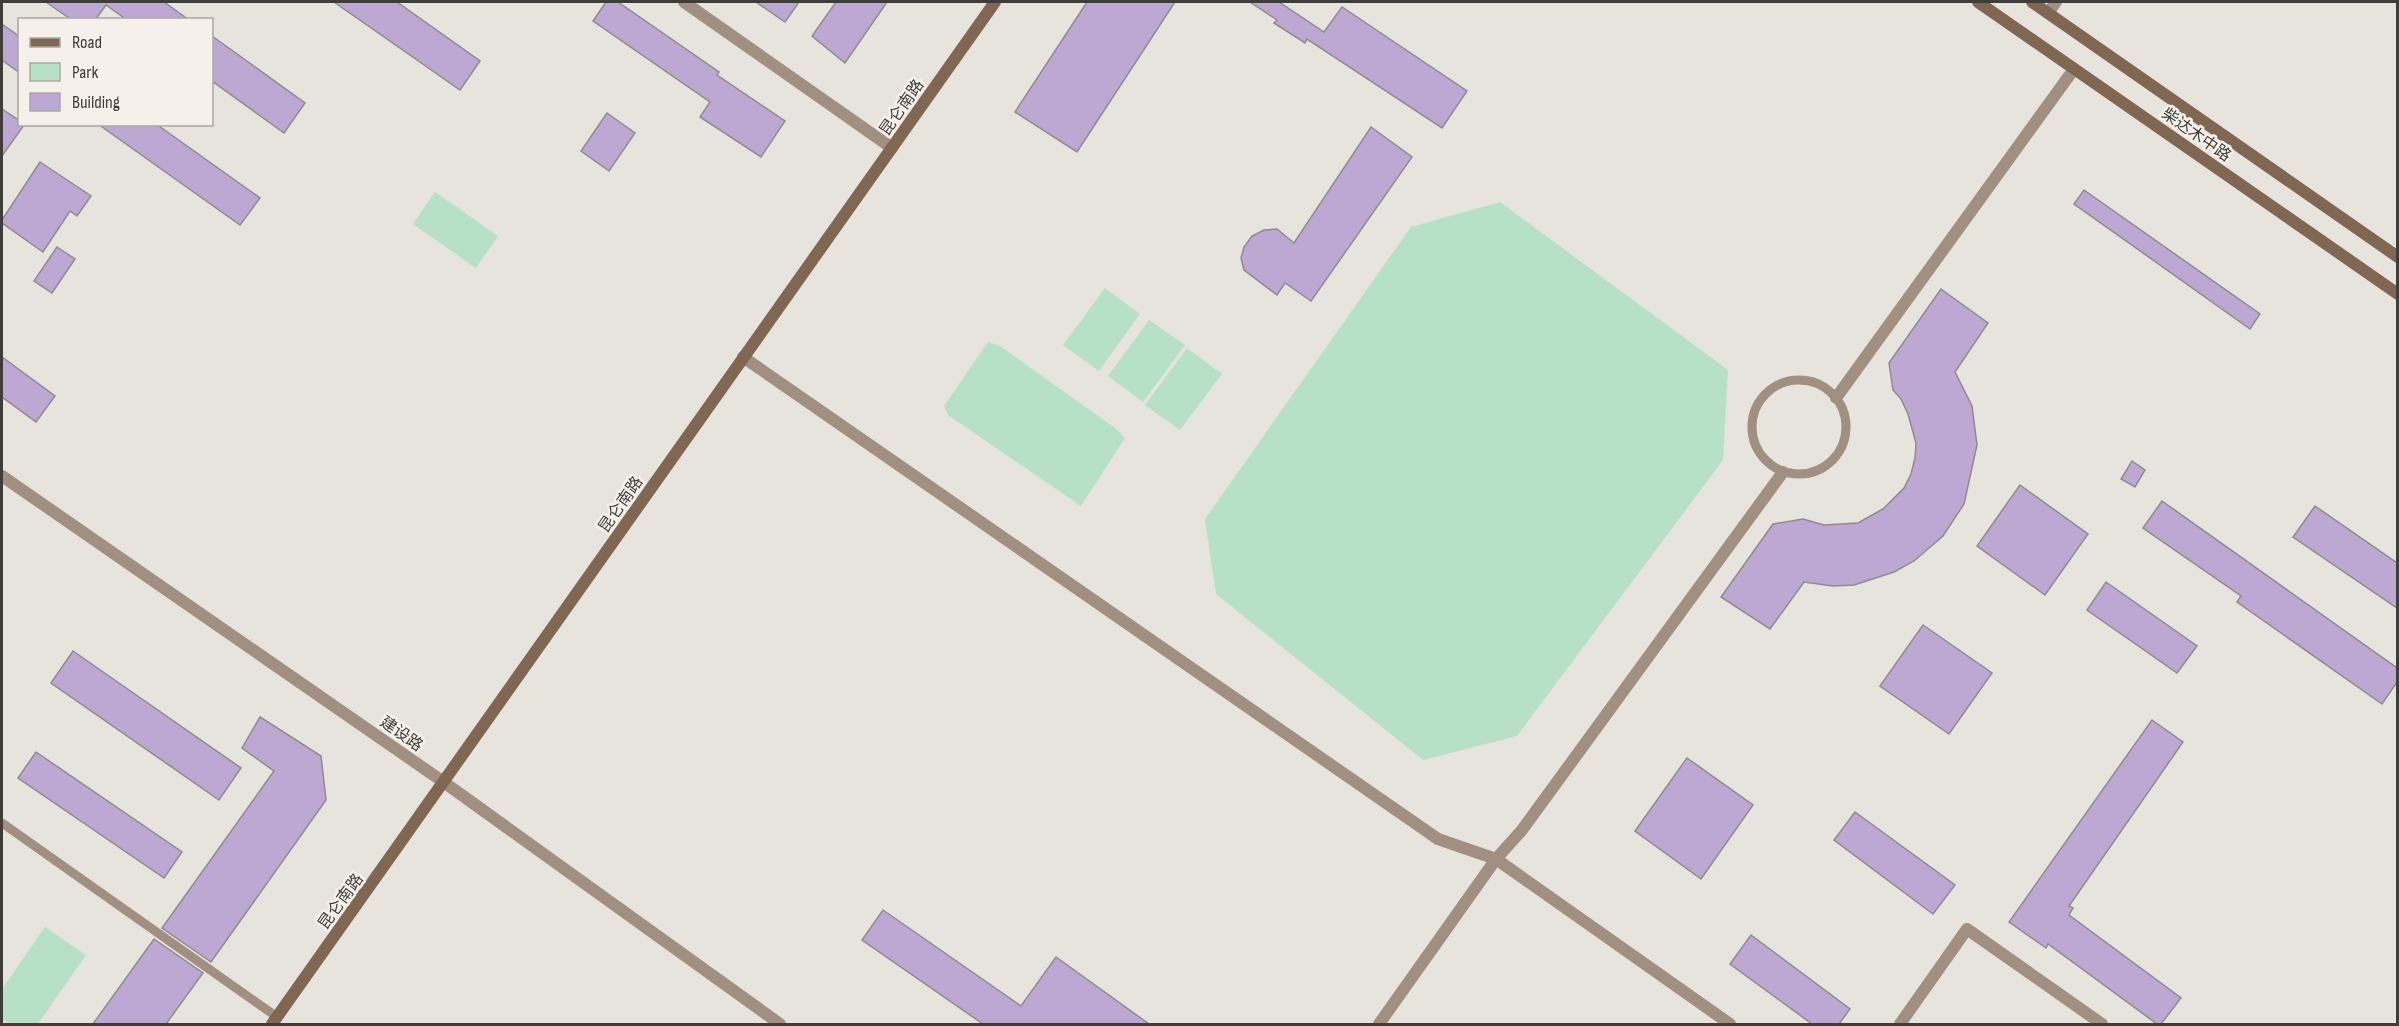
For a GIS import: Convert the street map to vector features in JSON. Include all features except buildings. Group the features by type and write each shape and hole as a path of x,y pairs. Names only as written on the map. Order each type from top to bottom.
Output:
{"main road":[{"name":"昆仑南路","path":"275,1021 995,2"},
{"name":"柴达木中路","path":"1978,2 2397,294"},
{"name":"柴达木中路","path":"2032,2 2397,257"}],"street":[{"path":"684,2 892,148"},
{"path":"2048,13 2056,2"},
{"path":"1836,398 2074,69"},
{"path":"743,357 1438,839 1496,859 1730,1024"},
{"path":"1378,1024 1496,859 1522,830 1783,472"},
{"name":"建设路","path":"2,476 445,783 780,1024"},
{"path":"1900,1024 1967,929 2103,1024"}],"lane":[{"path":"1791,380 1809,380 1826,388 1836,398 1846,419 1846,438 1838,455 1824,468 1807,474 1783,472 1771,466 1758,452 1751,435 1752,416 1760,399 1773,386 1791,380"},
{"path":"2,824 275,1021"}],"green space":[{"path":"435,192 498,236 476,268 413,224"},
{"path":"1500,202 1728,370 1723,460 1517,736 1423,760 1216,594 1205,519 1411,227"},
{"path":"1105,288 1140,314 1099,371 1063,345"},
{"path":"1149,320 1185,345 1143,402 1108,376"},
{"path":"988,342 1000,346 1115,428 1125,438 1081,506 948,415 944,406"},
{"path":"1187,348 1222,374 1180,430 1145,405"},
{"path":"45,927 86,955 38,1024 9,1024 2,1019 2,989"}]}
